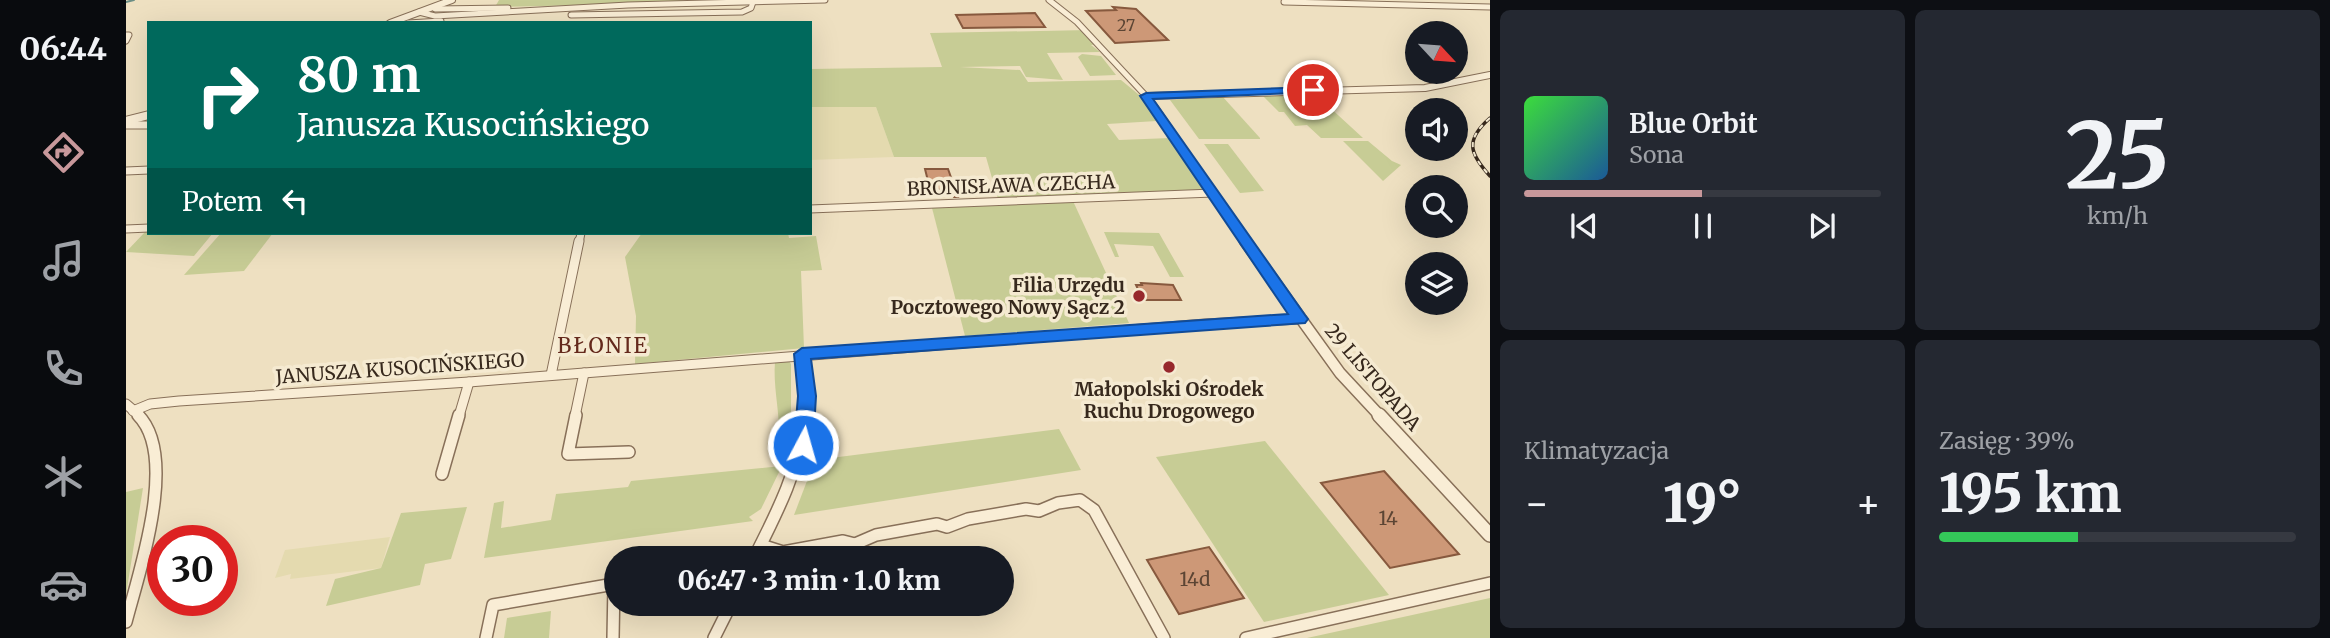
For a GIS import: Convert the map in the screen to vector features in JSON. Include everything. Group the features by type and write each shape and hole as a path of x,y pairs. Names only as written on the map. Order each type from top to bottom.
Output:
{"street":[{"path":"406,20 419,12 452,0"},
{"path":"531,14 628,5 824,0"},
{"path":"419,12 435,16 740,12 751,8 753,2"},
{"name":"29 LISTOPADA","path":"1053,2 1077,22 1146,96 1340,373 1490,535"},
{"path":"1284,2 1490,7"},
{"path":"467,16 472,8"},
{"path":"435,9 535,8 531,14"},
{"path":"406,20 467,16"},
{"path":"406,20 454,21"},
{"path":"1146,96 1425,88 1490,75"},
{"path":"126,123 147,116"},
{"path":"126,123 147,125"},
{"path":"126,171 147,170"},
{"name":"BRONISŁAWA CZECHA","path":"812,209 1213,193"},
{"path":"126,229 147,228"},
{"path":"551,375 581,235"},
{"name":"JANUSZA KUSOCIŃSKIEGO","path":"130,407 179,401 469,382 802,354 1300,319"},
{"path":"802,354 807,396 803,445 786,496 761,545 783,552 843,541 855,544 876,535 937,524 947,527 968,519 1026,509 1038,511 1058,503 1080,500 1094,510 1164,638"},
{"path":"584,373 568,454 629,452"},
{"path":"443,474 469,382"},
{"path":"126,622 145,540 155,468 151,432 130,407"},
{"path":"1246,638 1490,583"},
{"path":"486,638 493,605 614,584 613,638"},
{"path":"714,638 725,616"}],"shaded area":[{"path":"812,107 876,107 894,157 812,160"},
{"path":"390,537 381,568 290,579 291,574 275,578 285,550"}],"green space":[{"path":"499,0 683,0 677,3 495,7"},
{"path":"1089,30 1102,44 1091,45 1100,52 1047,53 1063,80 1026,77 1020,66 960,67 1020,70 1028,82 1121,80 1144,99 1157,121 1107,124 1119,140 1170,138 1203,187 1200,191 998,199 986,157 894,157 876,107 812,107 812,69 942,67 930,33"},
{"path":"1082,54 1101,56 1116,75 1090,76 1078,57"},
{"path":"1314,93 1363,138 1321,138 1307,125 1295,126 1284,112 1279,112 1261,94"},
{"path":"1222,96 1260,139 1199,139 1170,100"},
{"path":"1343,141 1368,141 1401,165 1383,181"},
{"path":"1204,144 1228,144 1264,191 1240,193"},
{"path":"1073,201 1129,323 965,336 932,208"},
{"path":"145,232 147,235 211,235 194,256 126,252"},
{"path":"1104,232 1159,233 1184,277 1170,277 1153,246 1114,244 1119,257 1115,257"},
{"path":"219,235 271,235 244,271 184,275"},
{"path":"641,235 788,235 789,238 816,236 822,270 801,271 804,348 635,364 636,316 625,257"},
{"path":"775,361 789,361 791,364 791,433 779,431"},
{"path":"1059,429 1081,470 794,515 815,460"},
{"path":"1265,441 1389,595 1264,622 1156,457"},
{"path":"782,466 761,509 749,517 753,521 484,558 494,503 504,501 501,528 551,520 556,494 628,487 631,481"},
{"path":"143,488 126,595 126,492"},
{"path":"467,507 451,559 425,564 420,585 326,606 335,579 381,568 401,513"},
{"path":"1490,598 1490,638 1307,638"},
{"path":"551,611 549,638 504,638 507,618"}],"building":[{"path":"1113,7 1136,9 1168,40 1115,43 1086,11 1116,10"},
{"path":"1035,13 1045,27 963,28 956,15"},
{"path":"925,169 948,169 958,197 954,197 946,188 933,191 930,189"},
{"path":"1141,283 1173,285 1181,300 1143,300 1136,285 1142,285"},
{"path":"1384,471 1459,554 1390,568 1321,483"},
{"path":"1209,547 1244,598 1179,614 1147,560"}],"waterway":[{"path":"126,2 134,0"}],"railway":[{"path":"1490,118 1473,140 1474,153 1490,176"}],"place":[{"name":"Filia Urzędu Pocztowego Nowy Sącz 2","path":"1139,296"},
{"name":"Małopolski Ośrodek Ruchu Drogowego","path":"1169,367"}],"district":[{"name":"BŁONIE","path":"603,345"}],"route":[{"path":"803,445 807,424 807,396 802,354 1300,319 1146,96 1313,90"}]}
